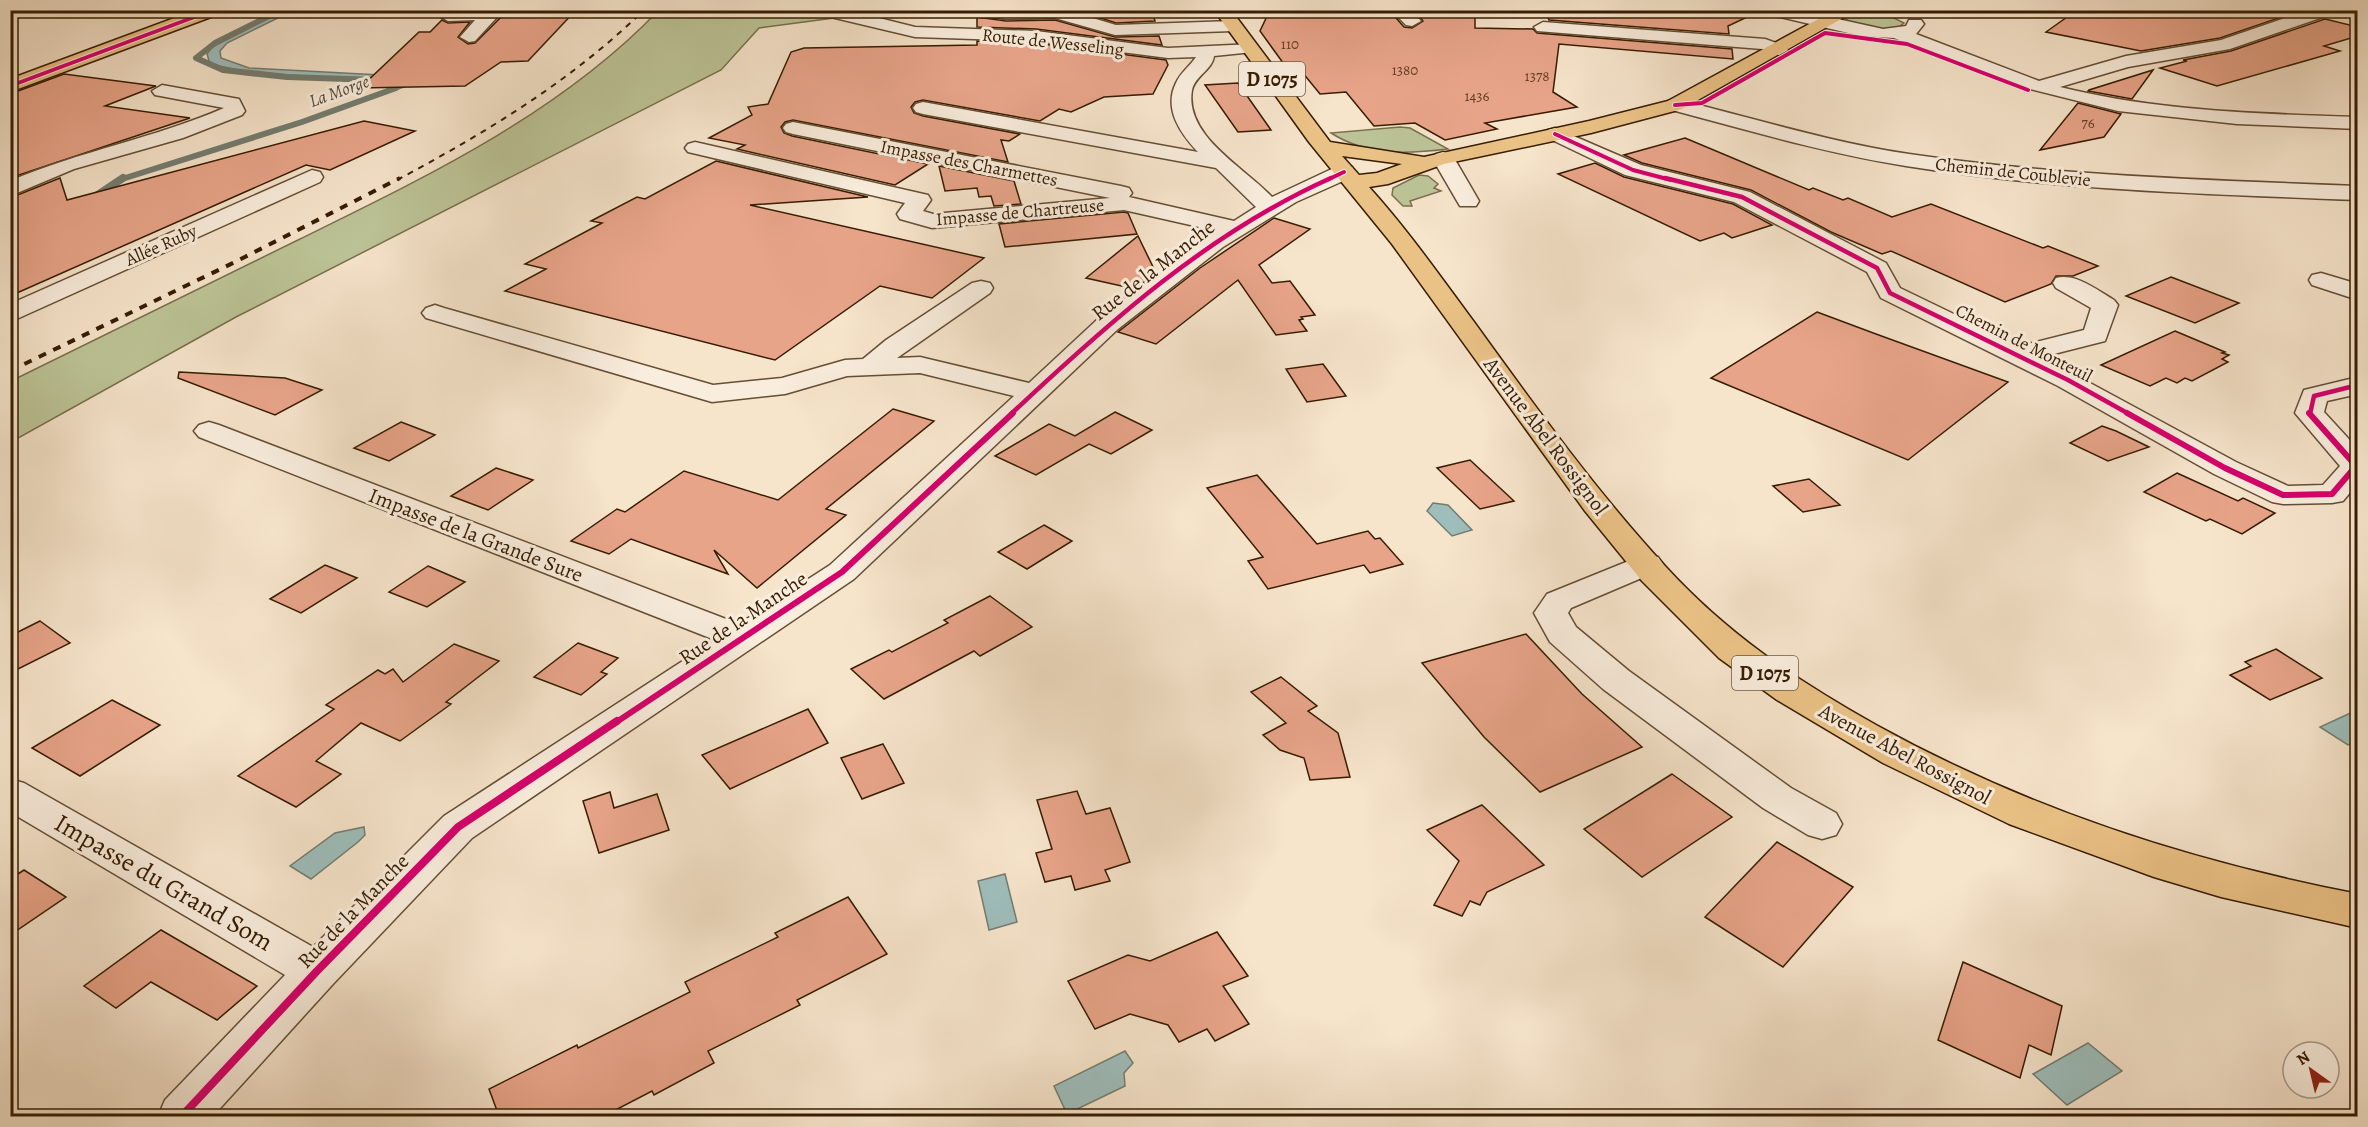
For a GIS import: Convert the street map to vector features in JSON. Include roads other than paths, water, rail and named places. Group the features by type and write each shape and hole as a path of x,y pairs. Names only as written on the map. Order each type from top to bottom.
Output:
{"main road":[{"path":"10,86 213,10"},
{"path":"1340,167 1380,179 1441,158 1675,105 1752,63 1772,47 1820,18 1849,10"},
{"name":"D 1075","path":"1231,17 1247,48 1340,167"},
{"path":"1340,167 1441,158"},
{"path":"1340,167 1416,160"},
{"name":"Avenue Abel Rossignol","path":"1340,167 1389,227 1580,483 1646,564 1719,639 1750,663 1876,743 1950,781 2016,811 2106,846 2188,872 2306,902 2358,911"}],"street":[{"path":"437,10 448,16 490,15 469,36"},
{"name":"Route de Wesseling","path":"824,10 915,32 1036,36 1168,53 1247,48"},
{"path":"978,10 1006,14 1056,13 1115,30 1231,17"},
{"path":"1773,10 1820,18 1861,31 1902,20 1973,64 2039,87 2111,104 2187,115 2358,123"},
{"path":"2002,96 2126,63 2224,45 2320,12"},
{"path":"1544,27 1772,47"},
{"path":"1204,51 1205,59 1183,87 1181,106 1191,132 1218,162 1236,174 1252,218"},
{"path":"10,189 73,163 156,142 203,126 235,111 232,103 162,92"},
{"name":"Chemin de Coublevie","path":"1675,105 1846,148 1907,160 2019,175 2123,184 2358,193"},
{"path":"923,108 1218,162"},
{"name":"Impasse des Charmettes","path":"793,128 1252,218"},
{"name":"Chemin de Monteuil","path":"1555,134 1633,170 1742,197 1877,268 1890,293 2068,380 2226,468 2283,495 2332,494 2356,466 2309,413 2314,396 2358,385"},
{"name":"Impasse de Chartreuse","path":"695,148 920,200 908,214 932,221 1124,203 1252,218"},
{"path":"1441,158 1468,201"},
{"name":"Rue de la Manche","path":"182,1116 317,971 458,827 842,572 1109,323 1178,268 1252,218 1340,167"},
{"name":"Allée Ruby","path":"10,314 312,177"},
{"path":"2321,280 2358,293"},
{"name":"Chemin de Monteuil","path":"2016,355 2096,335 2105,305 2065,283"},
{"path":"870,367 895,346 981,288"},
{"path":"435,313 712,394 785,386 845,368 920,365 1033,392"},
{"name":"Impasse de la Grande Sure","path":"209,431 742,638"},
{"path":"1646,564 1559,601 1551,613 1562,634 1616,680 1777,798 1822,824"},
{"name":"Impasse du Grand Som","path":"10,793 317,971"}],"water":[{"path":"281,11 292,11 227,43 220,51 221,58 249,68 400,76 417,83 395,90 398,85 391,82 248,72 210,64 207,54 212,47"},
{"path":"1433,503 1448,505 1472,530 1452,536 1427,511"},
{"path":"2357,710 2357,741 2348,745 2320,727"},
{"path":"364,827 365,835 358,842 311,879 290,866 335,833"},
{"path":"1005,874 1017,922 989,930 978,881"},
{"path":"2088,1043 2122,1071 2067,1105 2033,1074"},
{"path":"1125,1051 1133,1063 1124,1073 1125,1086 1067,1114 1054,1086"}],"waterway":[{"name":"La Morge","path":"281,10 215,43 196,58 223,70 287,77 377,80"},
{"name":"La Morge","path":"121,179 302,122 396,88"},
{"name":"La Morge","path":"93,198 121,179"}],"railway":[{"path":"397,180 527,104 587,60 644,10"},
{"path":"10,371 235,262 400,178"}]}
